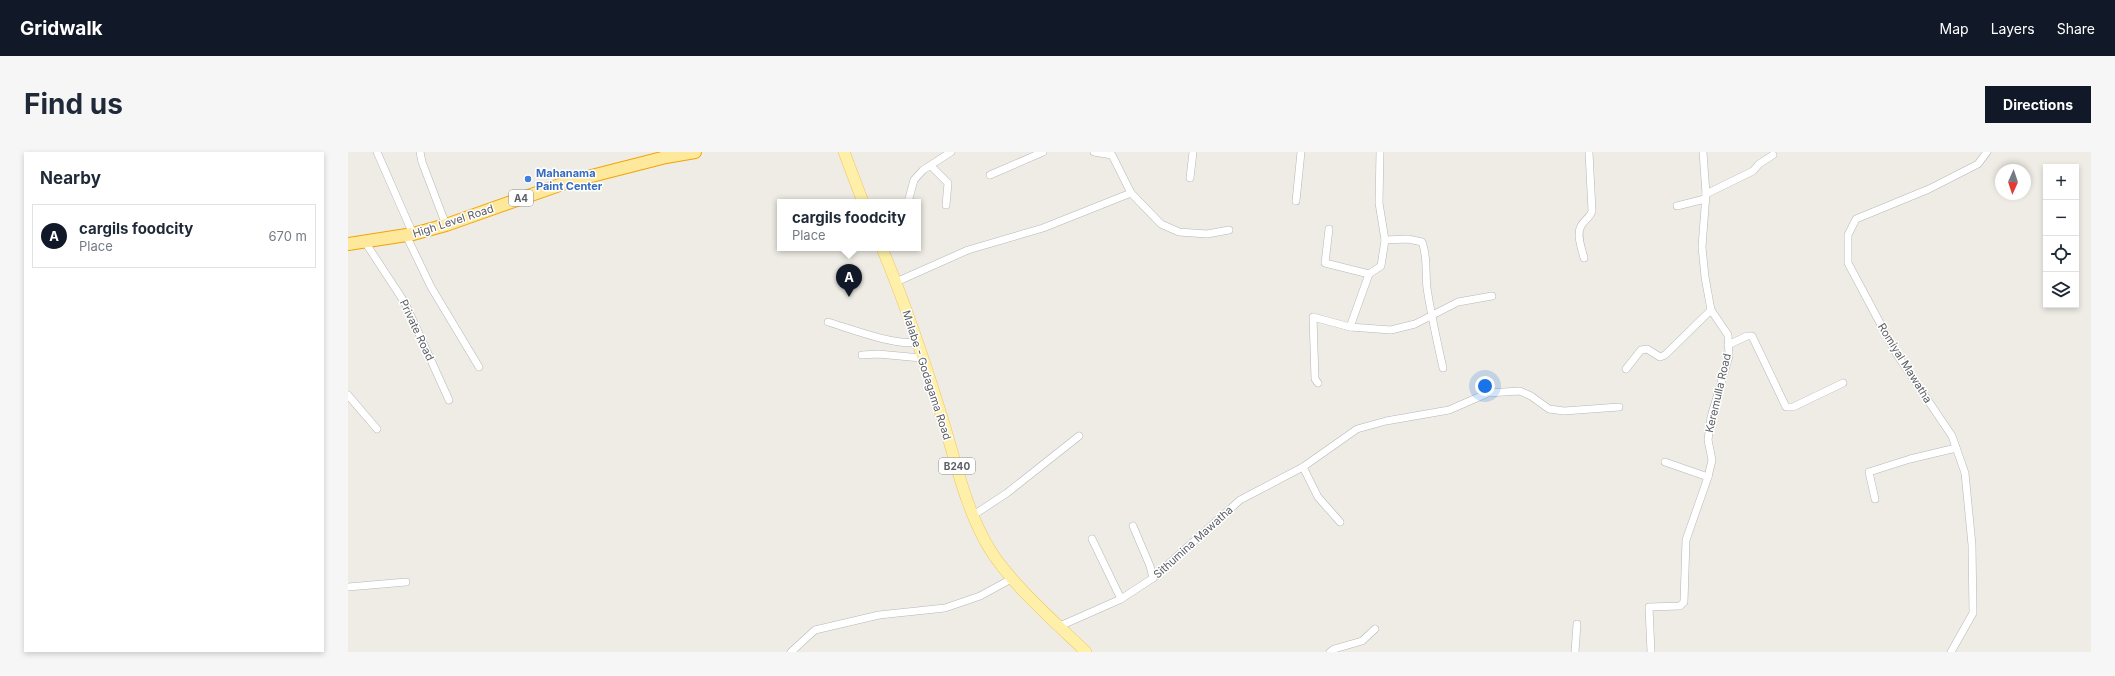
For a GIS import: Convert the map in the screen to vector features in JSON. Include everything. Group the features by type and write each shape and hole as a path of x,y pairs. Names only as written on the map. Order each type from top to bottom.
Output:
{"highway":[{"name":"High Level Road","path":"348,244 410,235 446,225 568,182 666,157 695,152"}],"main road":[{"path":"844,152 862,199"},
{"name":"Malabe - Godagama Road","path":"883,251 896,282 940,410 972,516 990,549 1013,578 1086,652"}],"street":[{"path":"377,152 430,287 479,367"},
{"path":"420,152 422,162 446,225"},
{"path":"909,199 914,180 923,170 951,152"},
{"path":"990,176 1044,152"},
{"path":"1094,152 1112,155 1131,193 1161,224 1179,232 1207,234 1229,230"},
{"path":"1190,178 1193,152"},
{"path":"1296,201 1301,152"},
{"path":"1350,327 1369,274 1381,266 1384,240 1379,204 1380,152"},
{"path":"1584,258 1579,231 1581,226 1590,217 1592,211 1589,152"},
{"name":"Keremulla Road","path":"1651,652 1649,607 1680,606 1684,602 1686,540 1708,477 1712,460 1708,440 1711,417 1726,371 1729,356 1728,335 1711,310 1707,293 1702,247 1706,197 1703,152"},
{"name":"Romiyal Mawatha","path":"1951,652 1973,613 1972,545 1965,472 1952,436 1896,353 1848,263 1848,235 1856,219 1929,189 1978,164 1988,152"},
{"path":"1677,206 1706,197 1753,171 1759,164 1773,155"},
{"path":"931,166 948,183 946,204"},
{"path":"896,282 968,250 1042,228 1131,193"},
{"path":"1329,229 1325,263 1369,274"},
{"path":"1384,240 1408,239 1422,242 1426,253 1427,286 1431,315 1444,368"},
{"name":"Private Road","path":"365,242 405,303 449,400"},
{"path":"1318,383 1315,379 1313,317 1350,327 1391,330 1415,324 1458,302 1492,296"},
{"path":"1626,369 1641,350 1647,349 1660,357 1665,355 1711,310"},
{"path":"828,322 909,344 917,342"},
{"path":"1728,345 1747,336 1752,336 1786,408 1793,407 1843,383"},
{"path":"862,355 878,354 922,358"},
{"name":"Sithumina Mawatha","path":"1060,626 1121,599 1153,578 1240,500 1303,468 1323,452 1357,429 1386,421 1449,410 1488,393 1520,391 1531,396 1549,409 1564,411 1619,407"},
{"path":"348,395 377,429"},
{"path":"972,516 1007,492 1079,436"},
{"path":"1875,499 1869,472 1910,459 1956,448"},
{"path":"1665,462 1708,477"},
{"path":"1303,468 1318,497 1340,522"},
{"path":"1133,526 1150,566 1153,578"},
{"path":"1092,539 1121,599"},
{"path":"791,652 815,630 878,615 945,608 980,596 1013,578"},
{"path":"348,587 406,582"},
{"path":"1575,652 1577,624"},
{"path":"1330,652 1334,648 1362,641 1375,630"}],"place":[{"name":"Mahanama Paint Center","path":"528,179"},
{"name":"cargils foodcity","path":"849,297"}]}
